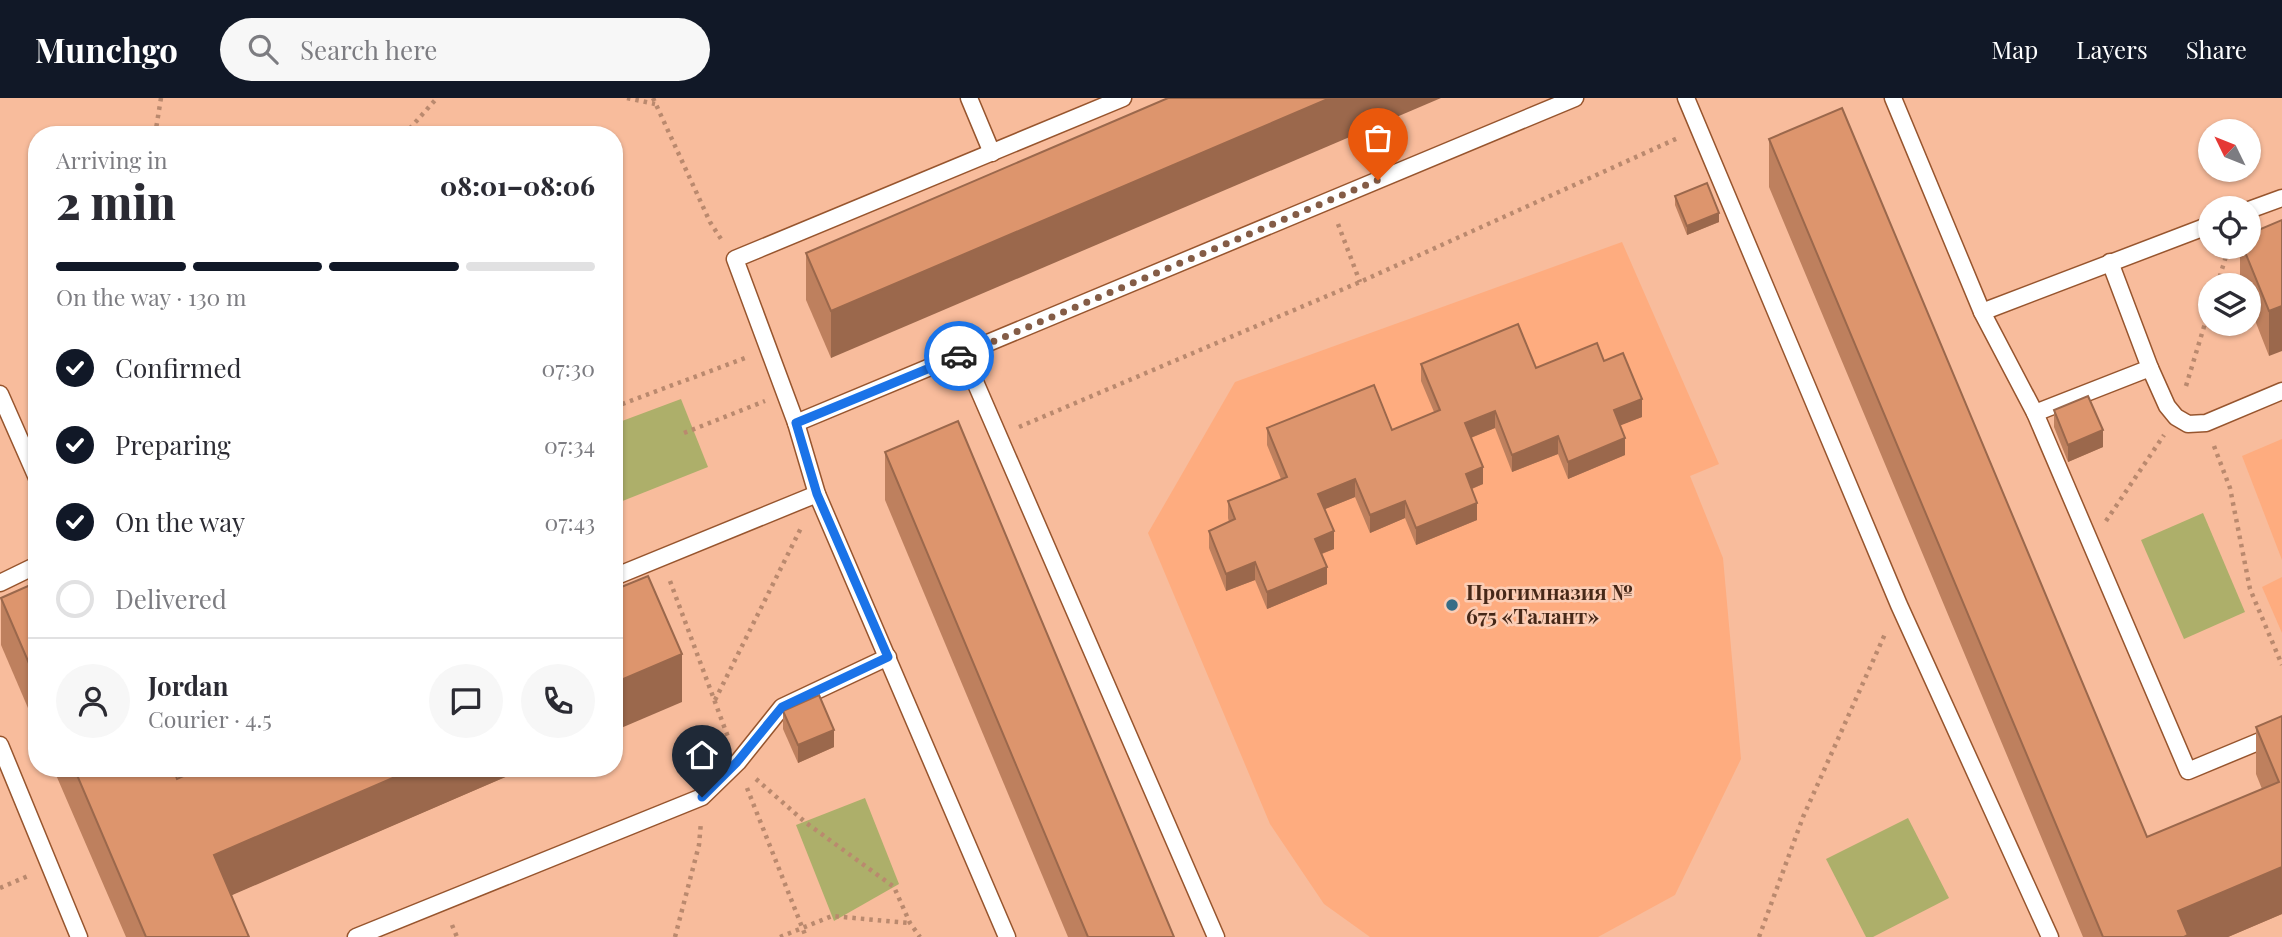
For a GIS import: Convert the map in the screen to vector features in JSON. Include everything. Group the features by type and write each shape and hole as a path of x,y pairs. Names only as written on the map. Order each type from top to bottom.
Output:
{"lane":[{"path":"969,98 992,153"},
{"path":"1007,937 817,494 796,423 735,259 1122,98"},
{"path":"796,423 1575,98"},
{"path":"1686,98 1899,605 2050,937"},
{"path":"1893,98 1982,312 2035,413 2188,771 2282,732"},
{"path":"2261,206 2282,198"},
{"path":"1982,312 2198,229"},
{"path":"2110,262 2150,368 2167,406 2176,417 2188,424 2206,423 2282,391"},
{"path":"963,354 1216,937"},
{"path":"2035,413 2150,368"},
{"path":"0,394 28,458"},
{"path":"623,573 817,494"},
{"path":"0,583 28,569"},
{"path":"356,937 702,797 737,762 782,707 888,657"},
{"path":"0,745 79,937"}],"path":[{"path":"156,126 161,98"},
{"path":"412,126 437,98"},
{"path":"627,98 656,104"},
{"path":"653,98 710,222 735,259"},
{"path":"999,436 1360,282 1699,129"},
{"path":"1328,201 1360,282"},
{"path":"623,404 769,349"},
{"path":"684,433 785,393"},
{"path":"2206,423 2230,488 2250,589 2282,665"},
{"path":"715,701 817,494"},
{"path":"661,557 806,937"},
{"path":"1759,937 1804,817 1899,605"},
{"path":"2274,645 2282,648"},
{"path":"737,762 804,822 894,887 910,923 920,937"},
{"path":"676,937 699,845 702,797"},
{"path":"780,937 832,916 910,923"}],"shaded area":[{"name":"Прогимназия № 675 «Талант»","path":"1622,242 1719,464 1690,476 1723,558 1741,759 1675,895 1598,937 1370,937 1324,904 1270,824 1148,533 1235,382"},
{"path":"2282,439 2282,560 2242,456"},
{"path":"2282,577 2282,633 2262,587"}],"green space":[{"path":"681,399 708,467 623,501 623,421"},
{"path":"2203,513 2245,612 2184,639 2141,540"},
{"path":"865,798 899,884 834,921 796,825"},
{"path":"1908,818 1949,898 1873,937 1866,937 1826,859"}],"building":[{"path":"1168,98 1330,98 831,311 806,253"},
{"path":"1842,108 2147,837 2279,782 2256,727 2282,716 2282,867 2178,911 2188,935 2184,937 2103,937 1769,139"},
{"path":"1707,183 1719,213 1687,226 1675,196"},
{"path":"2282,220 2282,306 2269,311 2261,291 2261,273 2254,273 2248,259 2261,259 2261,229"},
{"path":"1518,324 1536,368 1597,343 1604,361 1623,353 1642,399 1614,410 1625,438 1568,462 1558,436 1512,455 1495,411 1465,423 1483,467 1466,474 1477,503 1416,528 1405,501 1370,515 1355,479 1318,494 1334,531 1315,539 1327,567 1267,592 1255,562 1226,574 1209,531 1235,519 1228,501 1287,477 1267,428 1374,385 1392,430 1440,410 1421,364"},
{"path":"2088,396 2103,430 2068,445 2054,410"},
{"path":"958,421 1174,937 1088,937 885,452"},
{"path":"648,576 682,654 623,679 623,586"},
{"path":"28,586 28,661 1,598"},
{"path":"819,695 834,730 798,745 783,711"},
{"path":"78,777 395,777 214,855 249,937 146,937"}],"way so far":[{"path":"959,356 1378,180"}],"place":[{"name":"Прогимназия № 675 «Талант»","path":"1452,605"}],"route":[{"path":"702,797 737,762 782,707 888,657 817,494 796,423 959,356"}]}
